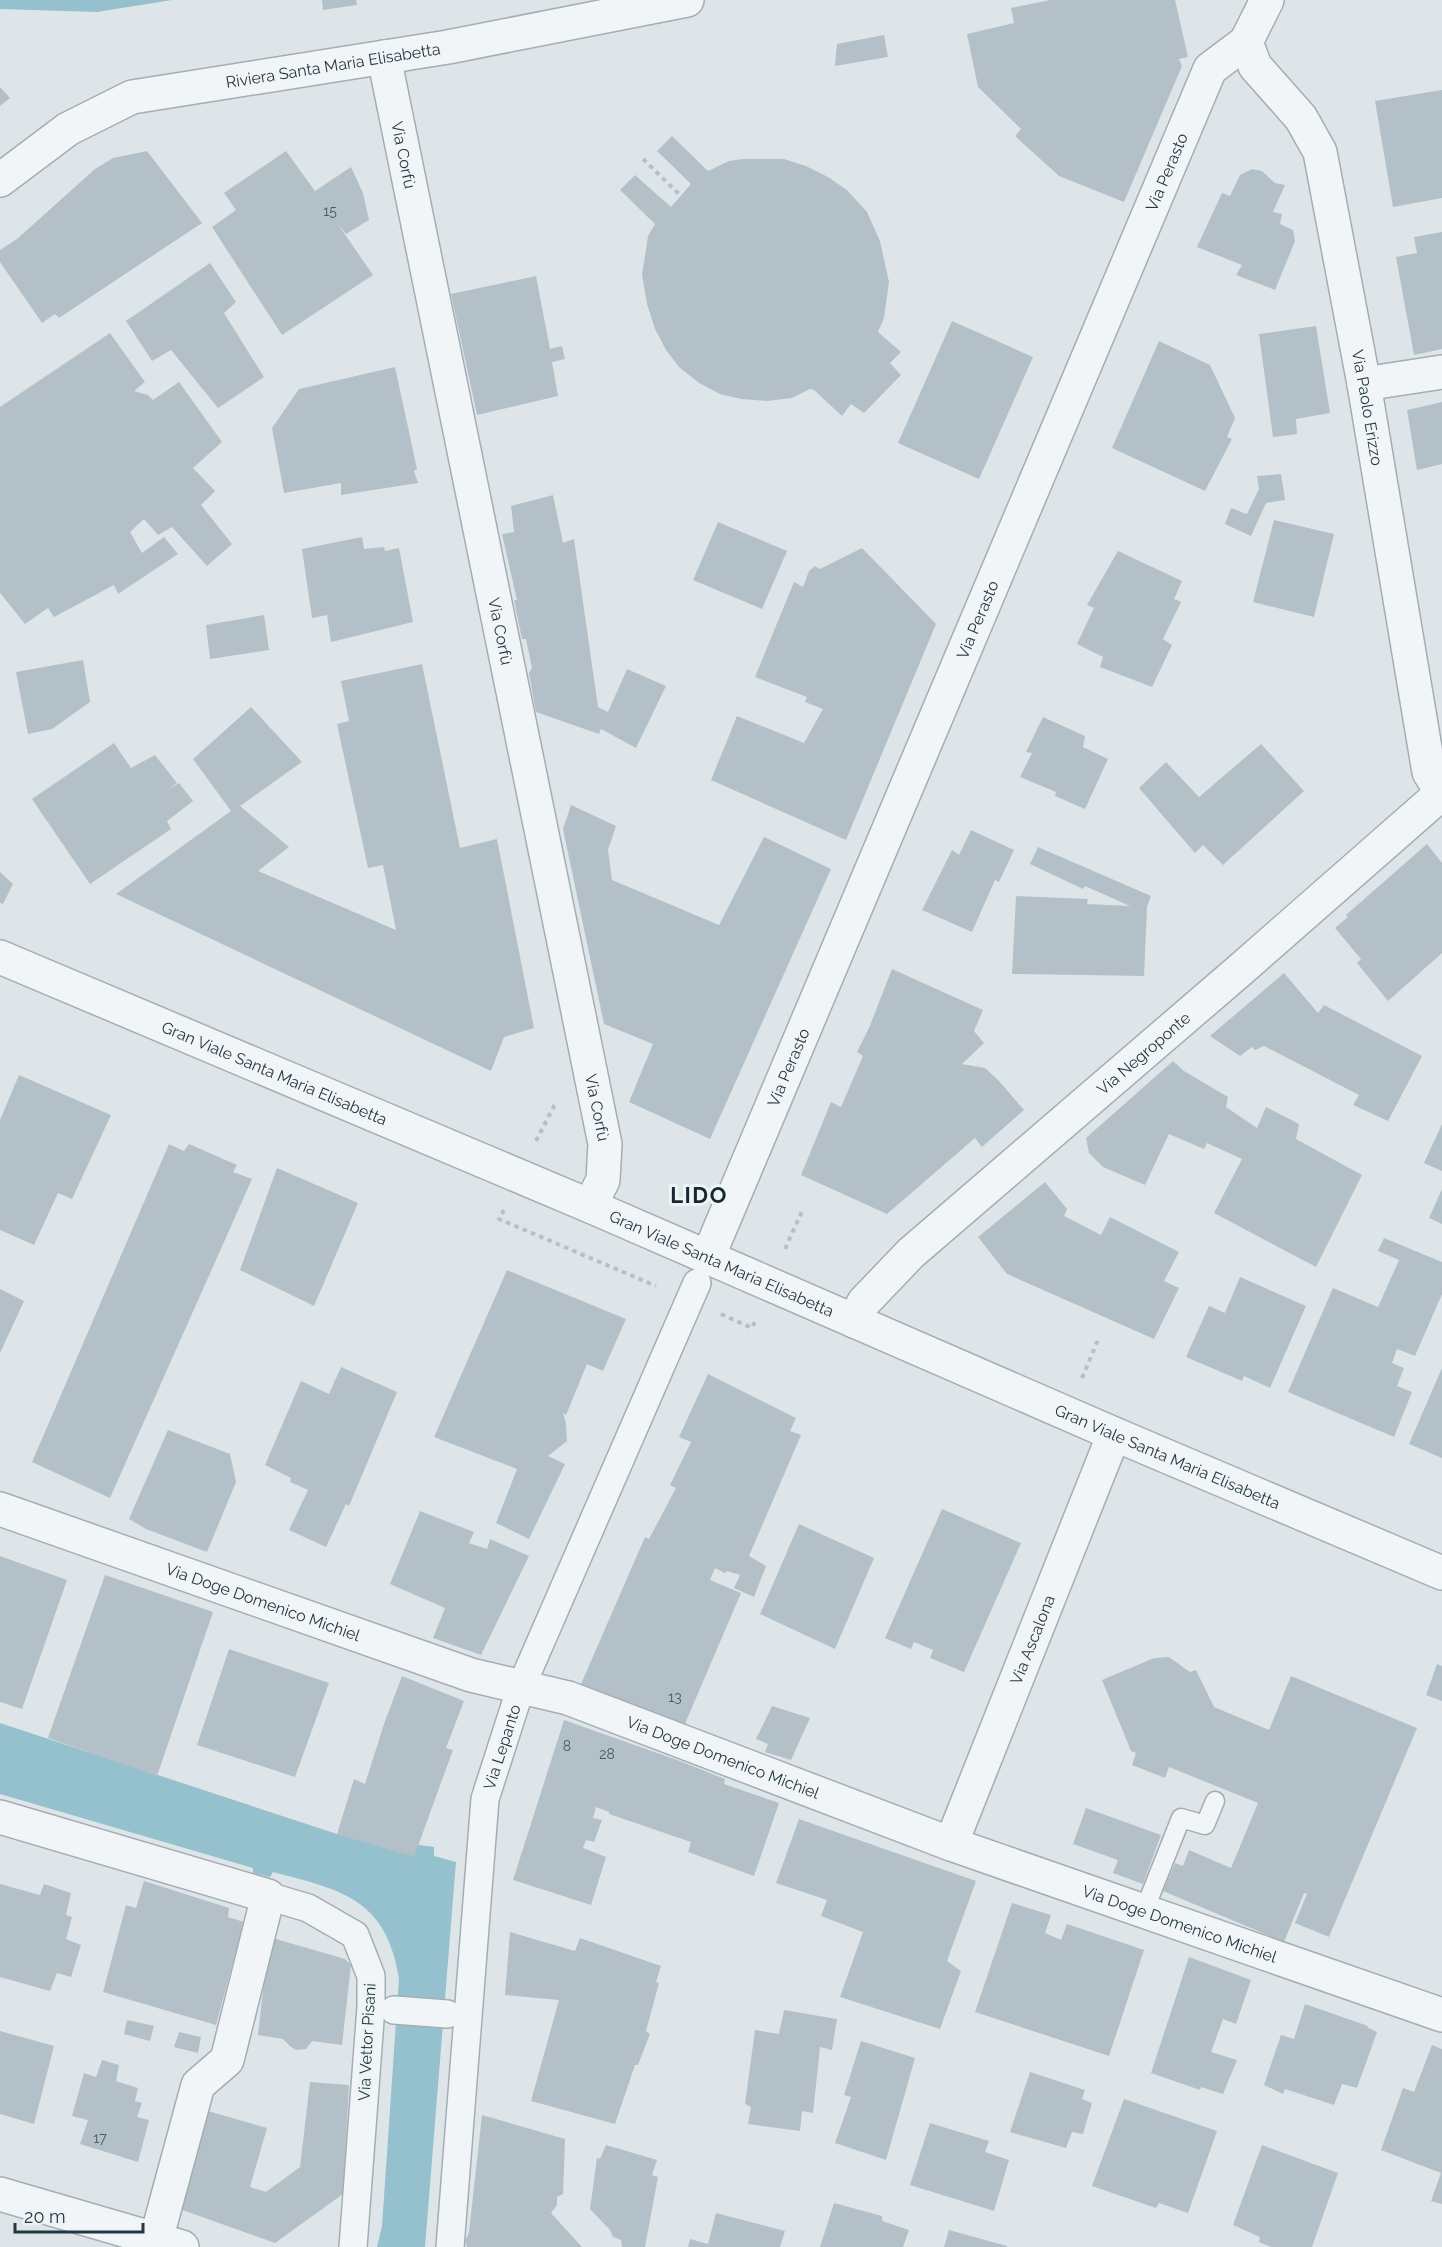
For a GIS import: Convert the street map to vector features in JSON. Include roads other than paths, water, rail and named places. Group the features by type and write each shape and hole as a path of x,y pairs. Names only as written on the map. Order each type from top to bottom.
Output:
{"street":[{"name":"Riviera Santa Maria Elisabetta","path":"0,180 68,129 132,97 448,47 687,0"},
{"name":"Via Perasto","path":"698,1280 1210,69 1246,42 1267,0"},
{"name":"Via Paolo Erizzo","path":"1246,42 1255,66 1301,118 1320,152 1364,384 1429,772 1442,793"},
{"name":"Via Corfù","path":"384,57 605,1144 603,1180 590,1206"},
{"path":"1364,384 1442,372"},
{"name":"Via Negroponte","path":"854,1320 864,1302 911,1252 1230,979 1442,793"},
{"name":"Gran Viale Santa Maria Elisabetta","path":"0,957 590,1206 698,1280 854,1320 1114,1434 1442,1573"},
{"name":"Via Lepanto","path":"450,2247 485,1799 521,1687 698,1280"},
{"name":"Via Ascalona","path":"951,1844 1114,1434"},
{"name":"Via Doge Domenico Michiel","path":"0,1509 471,1675 568,1698 951,1844 1442,2015"},
{"name":"Via Vettor Pisani","path":"0,1817 308,1908 355,1935 371,1976 371,2007 353,2247"},
{"path":"0,2194 169,2243 198,2085 228,2061 268,1896"},
{"path":"394,2010 447,2014"}],"lane":[{"path":"1144,1911 1180,1818 1206,1825 1215,1801"}],"water":[{"path":"0,0 172,0 97,12 0,9"},
{"path":"0,1723 337,1834 434,1847 434,1856 456,1862 425,2247 377,2247 382,2226 399,1978 393,1951 383,1930 371,1914 357,1902 320,1885 273,1872 270,1877 253,1873 253,1868 0,1794"}],"district":[{"name":"LIDO","path":"699,1195"}]}
